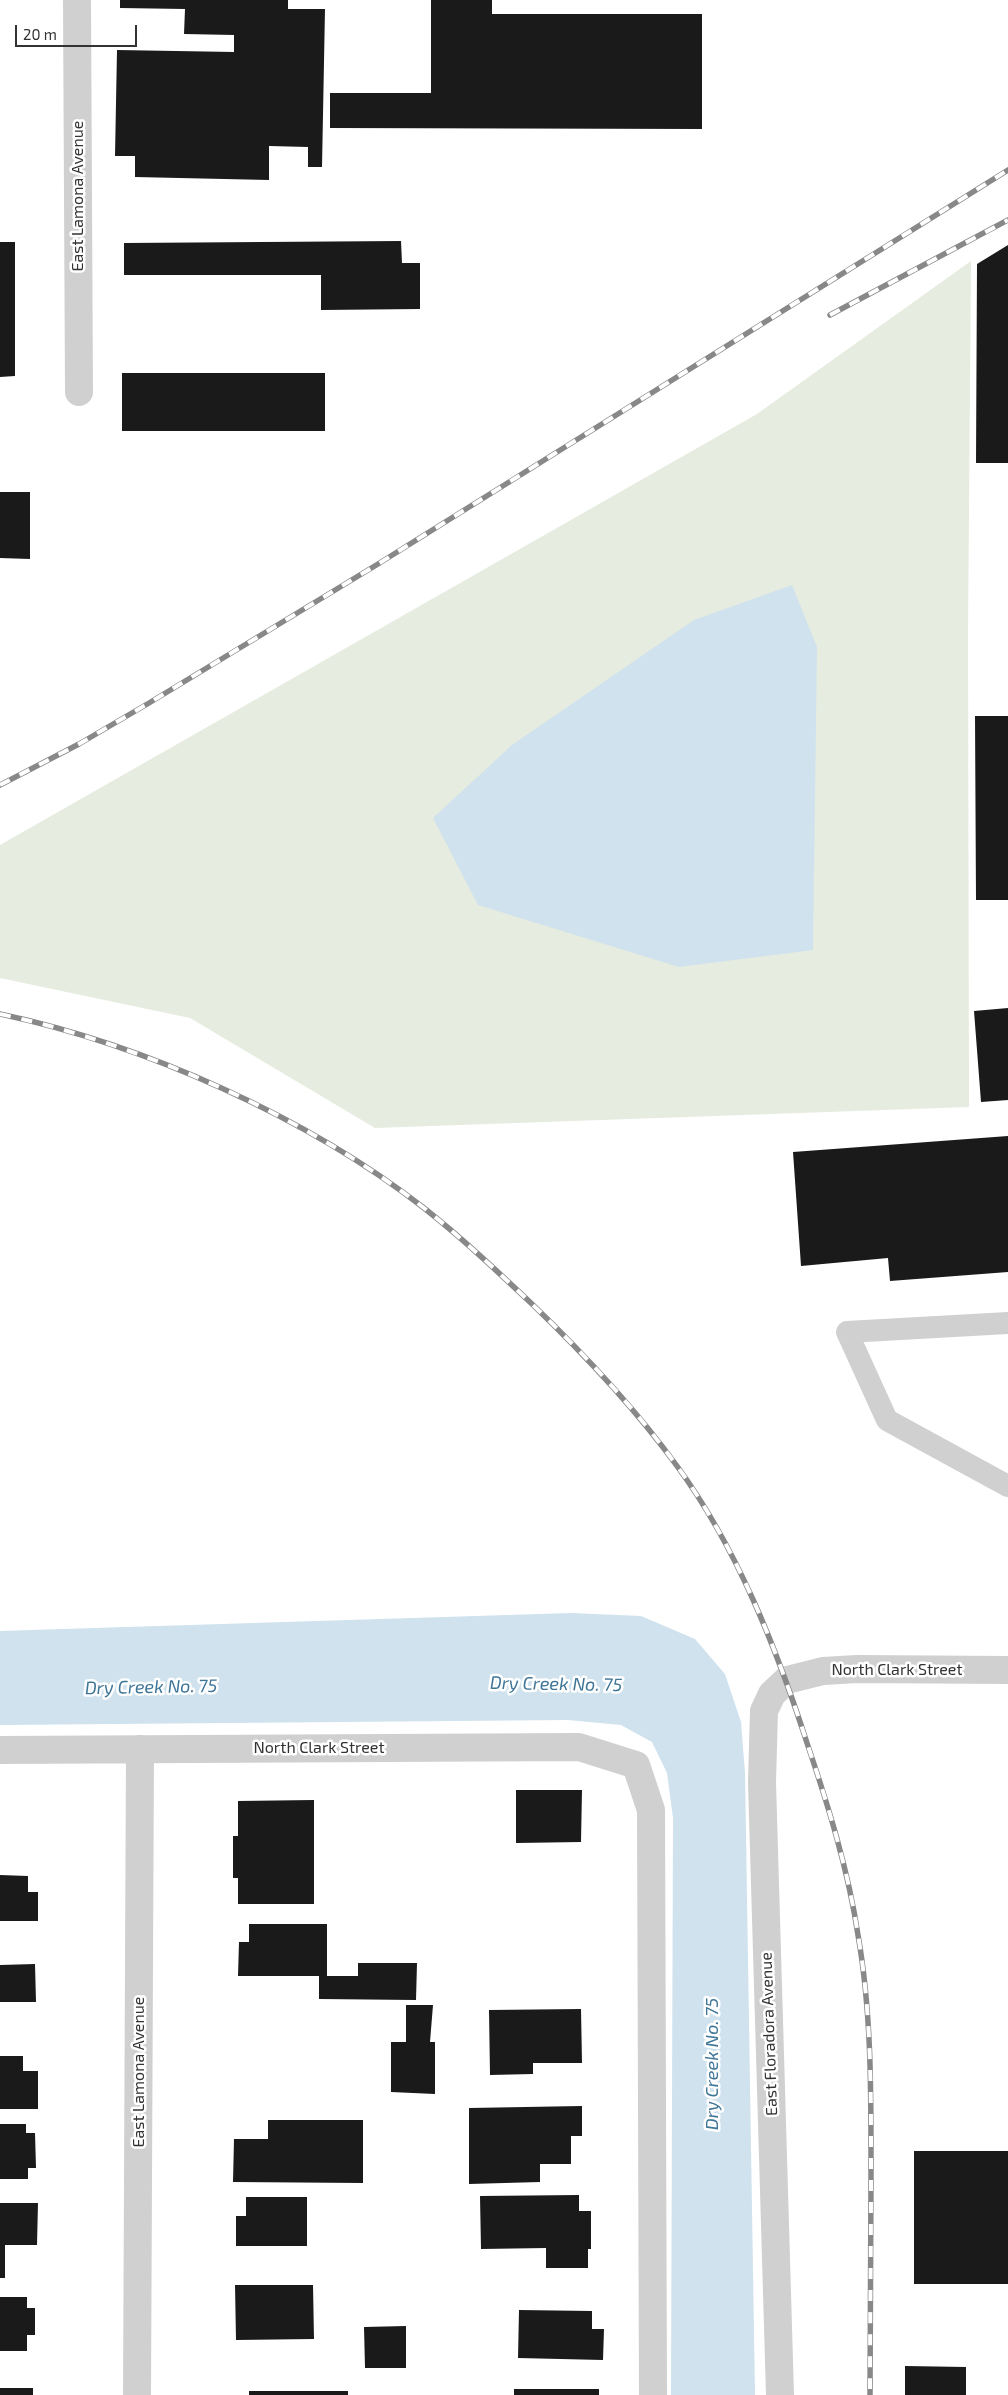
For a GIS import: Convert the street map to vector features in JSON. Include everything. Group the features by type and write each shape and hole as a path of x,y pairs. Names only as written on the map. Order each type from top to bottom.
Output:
{"street":[{"name":"East Lamona Avenue","path":"77,0 79,392"},
{"name":"North Clark Street","path":"787,1680 824,1671 848,1669 1008,1670"},
{"name":"East Floradora Avenue","path":"780,2395 762,1729 764,1711 772,1694 787,1680"},
{"name":"North Clark Street","path":"0,1750 579,1747 636,1765 651,1810 653,2395"},
{"name":"East Lamona Avenue","path":"137,2395 140,1749"}],"lane":[{"path":"1008,1323 847,1332 887,1420 1008,1486"}],"shaded area":[{"path":"971,261 968,633 969,1107 375,1128 190,1018 0,978 0,845 757,414"}],"water":[{"path":"792,585 817,647 813,950 679,967 478,905 433,818 512,745 694,620"},
{"name":"Dry Creek No. 75","path":"571,1613 641,1616 695,1639 725,1674 741,1722 745,1773 755,2395 671,2395 673,1818 667,1773 652,1742 621,1725 568,1720 0,1725 0,1631"}],"building":[{"path":"120,0 288,0 288,9 325,9 322,167 308,167 308,147 269,146 269,180 135,177 135,156 115,156 117,50 234,52 234,35 184,34 185,9 120,8"},
{"path":"431,0 492,0 492,14 702,14 702,129 330,128 330,93 431,93"},
{"path":"401,241 402,263 420,263 420,309 321,310 321,275 124,275 124,243"},
{"path":"0,242 15,242 15,376 0,377"},
{"path":"1008,245 1008,463 976,463 977,264"},
{"path":"122,373 325,373 325,431 122,431"},
{"path":"0,492 30,492 30,559 0,558"},
{"path":"975,716 1008,716 1008,900 976,900"},
{"path":"1008,1008 1008,1100 981,1102 974,1011"},
{"path":"1008,1136 1008,1272 890,1281 888,1258 801,1266 793,1152"},
{"path":"516,1790 582,1790 581,1842 516,1843"},
{"path":"314,1800 314,1904 238,1904 238,1878 233,1878 233,1836 238,1836 238,1801"},
{"path":"0,1875 28,1876 28,1892 38,1892 38,1921 0,1921"},
{"path":"249,1924 327,1924 327,1976 358,1976 358,1963 417,1963 416,2000 319,1999 319,1976 238,1976 239,1942 249,1942"},
{"path":"35,1964 36,2002 0,2002 0,1965"},
{"path":"406,2005 433,2005 430,2042 435,2042 435,2094 391,2092 391,2042 406,2042"},
{"path":"581,2009 582,2063 533,2063 533,2074 490,2075 489,2010"},
{"path":"0,2056 23,2056 23,2071 38,2071 38,2109 0,2109"},
{"path":"582,2106 582,2136 571,2136 571,2164 540,2164 540,2182 469,2184 469,2108"},
{"path":"268,2120 363,2120 363,2183 233,2182 234,2139 268,2139"},
{"path":"0,2124 26,2124 26,2133 35,2133 36,2168 28,2168 28,2179 0,2179"},
{"path":"914,2151 1008,2151 1008,2284 914,2284"},
{"path":"579,2195 579,2211 591,2211 591,2249 588,2249 588,2268 546,2268 546,2248 481,2249 480,2196"},
{"path":"246,2197 307,2197 307,2246 236,2246 236,2216 246,2216"},
{"path":"0,2203 38,2203 37,2245 5,2245 5,2278 0,2278"},
{"path":"235,2285 313,2285 314,2339 236,2340"},
{"path":"0,2297 27,2297 27,2308 35,2308 35,2335 27,2335 27,2351 0,2351"},
{"path":"519,2310 592,2311 592,2329 604,2329 603,2360 518,2358"},
{"path":"406,2326 406,2368 365,2368 364,2327"},
{"path":"905,2366 966,2367 966,2395 905,2395"},
{"path":"0,2388 33,2388 33,2395 0,2395"},
{"path":"514,2389 599,2389 599,2395 514,2395"},
{"path":"249,2391 348,2391 348,2395 249,2395"}],"railway":[{"path":"0,785 79,744 378,564 1008,170"},
{"path":"830,315 1008,220"},
{"path":"0,1014 111,1045 167,1065 222,1088 277,1115 329,1144 378,1175 424,1208 466,1243 571,1342 644,1423 699,1498 718,1530 753,1599 782,1671 830,1814 854,1910 863,1965 870,2056 870,2395"}]}
